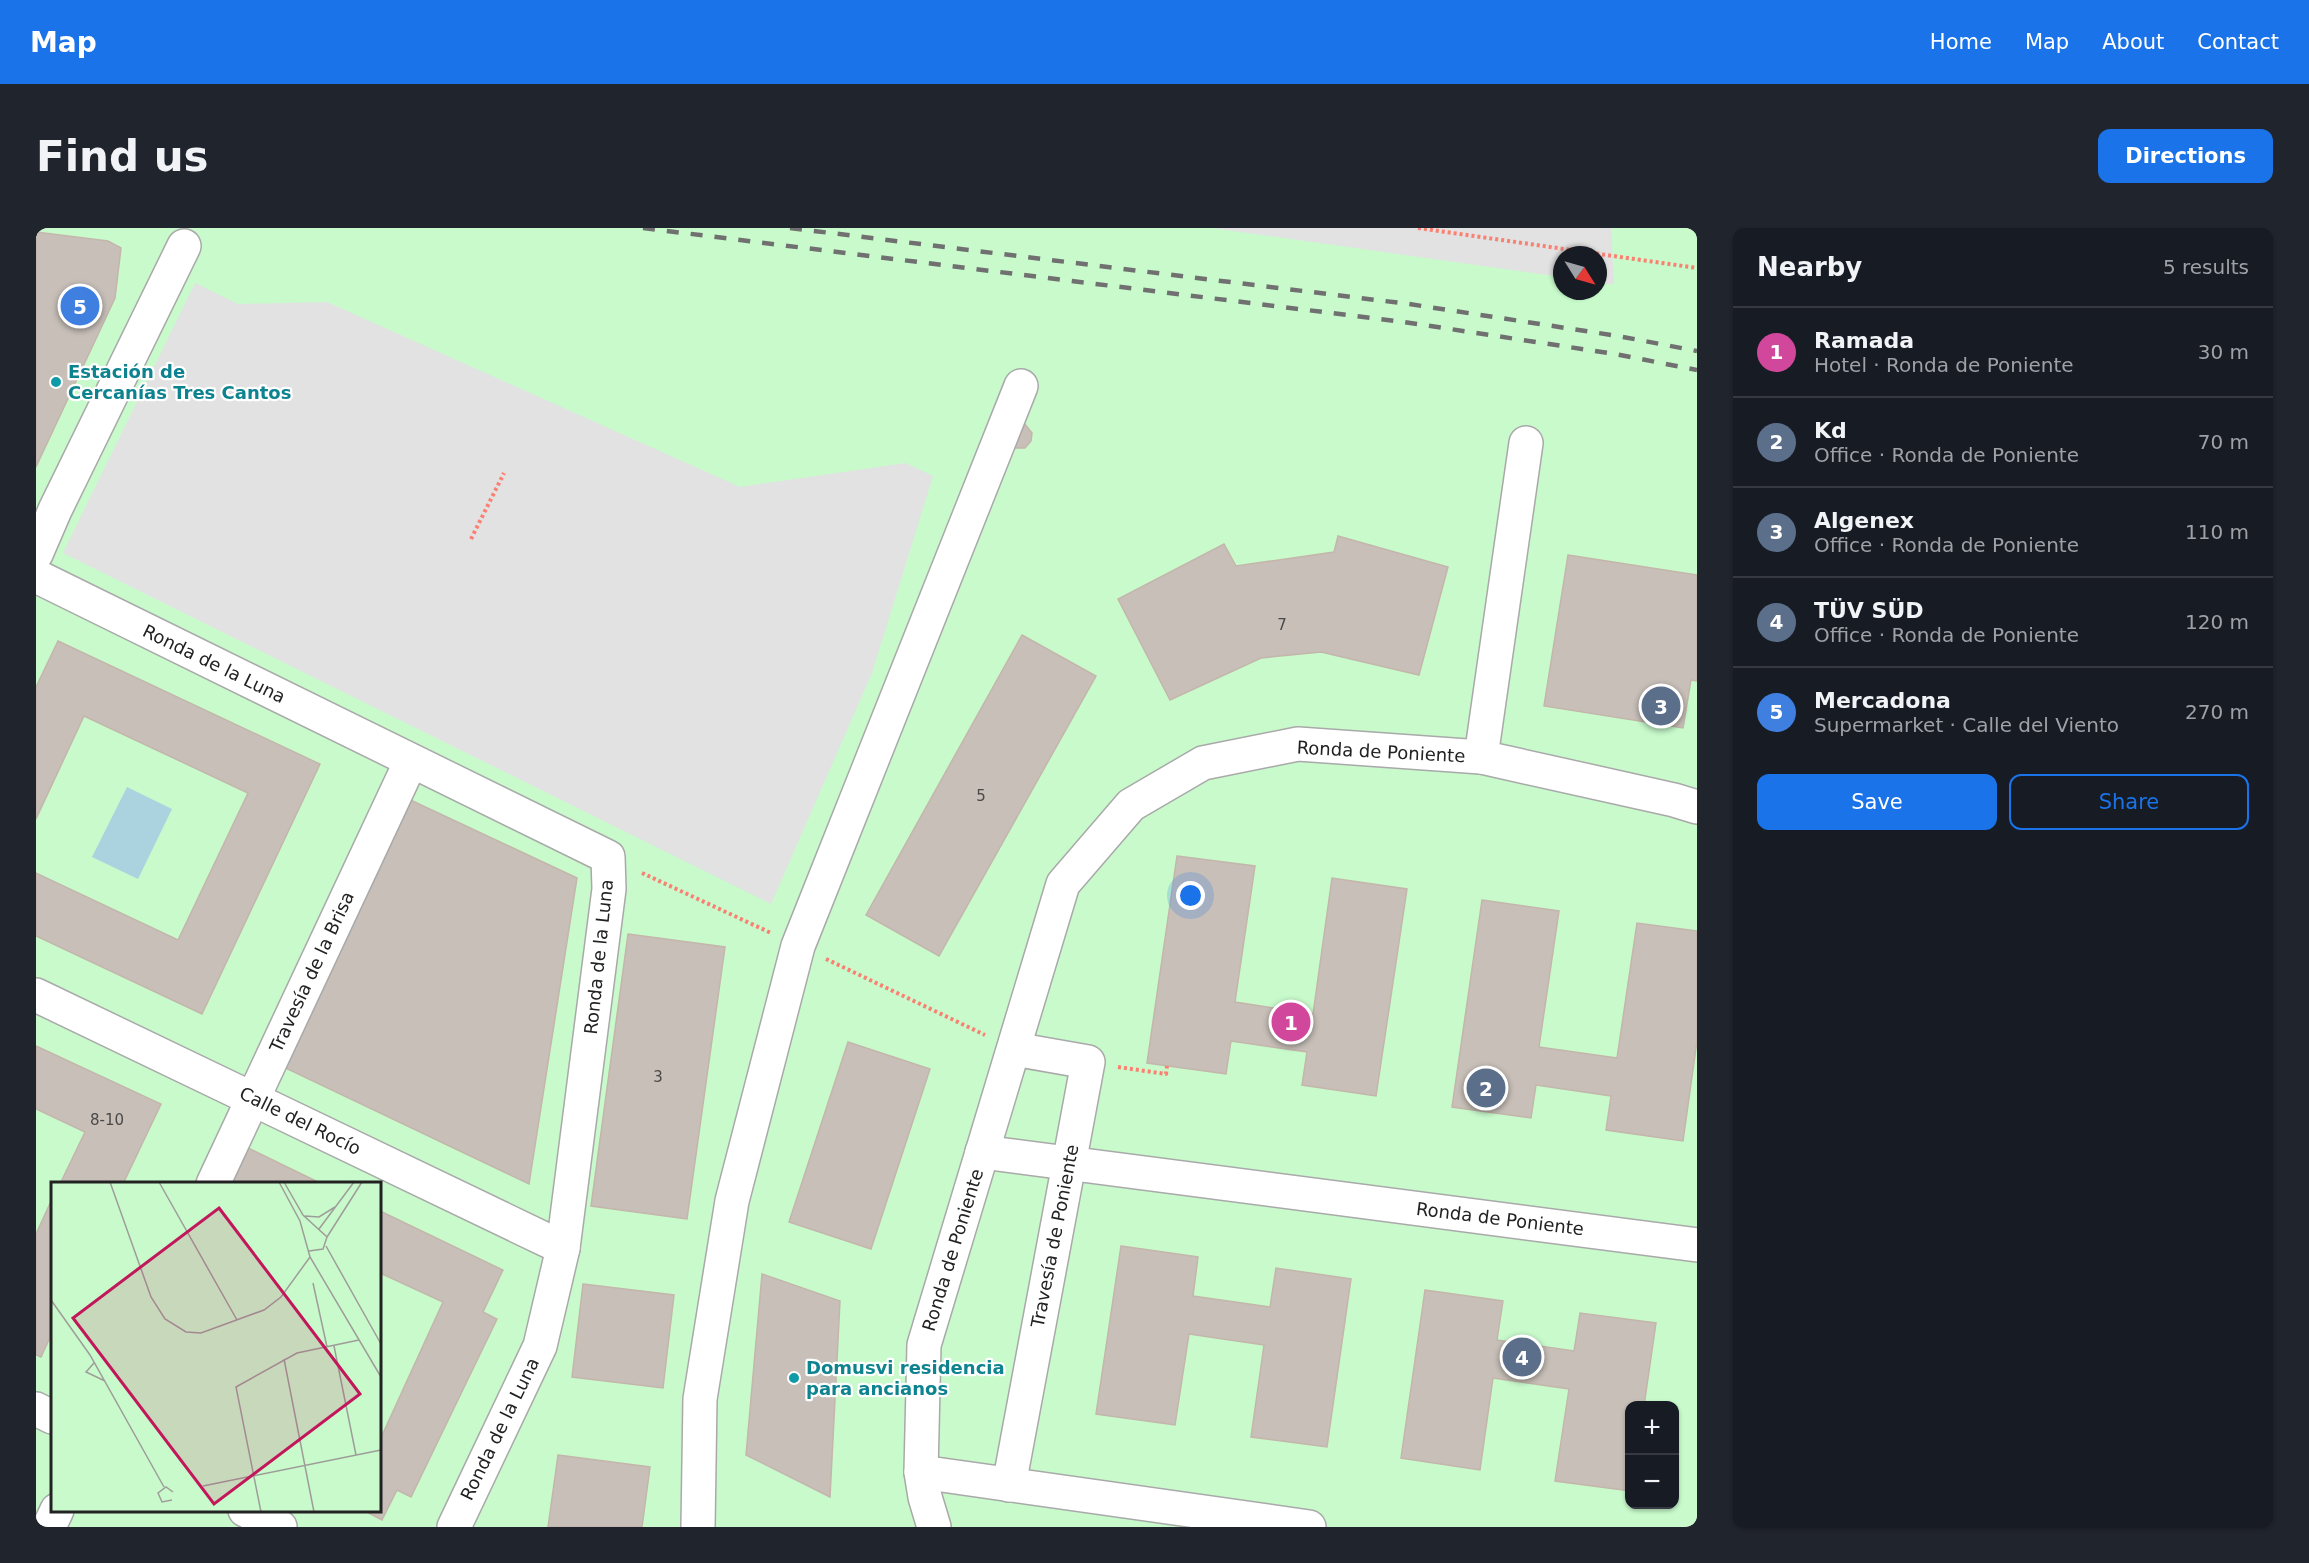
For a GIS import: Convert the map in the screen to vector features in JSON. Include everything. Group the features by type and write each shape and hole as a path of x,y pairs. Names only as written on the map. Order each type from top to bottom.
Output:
{"street":[{"path":"36,554 184,246"},
{"path":"698,1527 700,1399 732,1201 798,946 1021,386"},
{"path":"1481,757 1526,443"},
{"name":"Ronda de la Luna","path":"36,576 608,857 609,889 563,1248 540,1347 454,1527"},
{"name":"Ronda de Poniente","path":"934,1527 925,1497 921,1472 924,1345 1063,884 1131,805 1203,763 1298,744 1481,757 1697,807"},
{"name":"Travesía de la Brisa","path":"214,1182 411,761"},
{"name":"Calle del Rocío","path":"36,995 563,1248"},
{"path":"1014,1049 1088,1062"},
{"name":"Travesía de Poniente","path":"1009,1485 1088,1062"},
{"name":"Ronda de Poniente","path":"982,1152 1697,1245"},
{"path":"36,1409 51,1417"},
{"path":"921,1472 1309,1527"},
{"path":"49,1527 56,1512"},
{"path":"249,1512 280,1527"}],"path":[{"path":"1418,228 1697,268"},
{"path":"471,539 504,473"},
{"path":"1088,1062 1166,1074 1167,1066"}],"green space":[{"path":"36,228 1697,228 1697,1527 36,1527"}],"shaded area":[{"path":"1212,228 1611,228 1614,285 1607,284 1607,246 1553,246 1553,276"},
{"path":"195,283 238,304 327,302 740,487 906,463 933,476 872,673 771,904 63,553"}],"water":[{"path":"127,787 172,809 138,879 92,857"}],"building":[{"name":"Estación de Cercanías Tres Cantos","path":"36,232 108,241 121,248 115,298 36,467"},
{"path":"1024,423 1032,433 1031,441 1025,448 1013,448"},
{"path":"1338,536 1448,567 1419,675 1321,652 1261,658 1170,700 1118,599 1224,544 1236,566 1334,552"},
{"path":"1568,555 1697,575 1697,681 1691,680 1683,728 1544,706"},
{"path":"1022,635 1096,676 939,956 866,915"},
{"path":"58,641 320,764 202,1014 36,936 36,873 178,940 248,793 84,716 36,819 36,687"},
{"path":"404,797 577,878 529,1184 277,1064"},
{"path":"1177,856 1255,866 1235,1002 1313,1014 1332,878 1407,889 1376,1096 1302,1085 1307,1052 1231,1041 1226,1074 1147,1063"},
{"path":"1482,900 1559,911 1539,1047 1617,1058 1637,923 1697,931 1697,1041 1683,1141 1606,1130 1611,1096 1536,1085 1531,1118 1452,1107"},
{"path":"628,934 725,947 687,1219 591,1206"},
{"path":"848,1042 930,1069 871,1249 789,1222"},
{"path":"36,1046 161,1104 124,1182 61,1182 85,1132 36,1109"},
{"path":"246,1147 318,1182 230,1182"},
{"path":"51,1201 51,1335 41,1357 36,1355 36,1234"},
{"path":"381,1211 503,1270 483,1312 497,1319 411,1497 397,1490 382,1520 367,1512 381,1512 381,1438 443,1302 381,1273"},
{"path":"1121,1246 1198,1257 1193,1296 1270,1307 1276,1268 1351,1279 1327,1447 1251,1437 1264,1345 1189,1334 1175,1425 1096,1414"},
{"name":"Domusvi residencia para ancianos","path":"762,1274 840,1301 830,1497 746,1455"},
{"path":"583,1284 674,1295 663,1388 572,1377"},
{"path":"1425,1290 1503,1301 1497,1340 1574,1351 1580,1313 1656,1323 1645,1401 1625,1401 1625,1490 1555,1481 1569,1389 1493,1378 1480,1470 1401,1458"},
{"path":"558,1455 650,1467 642,1527 548,1527"}],"railway":[{"path":"643,228 1404,322 1615,354 1697,370"},
{"path":"790,228 1409,304 1618,336 1697,351"}],"place":[{"name":"Mercadona","path":"80,306"},
{"name":"Estación de Cercanías Tres Cantos","path":"56,382"},
{"name":"Algenex","path":"1661,706"},
{"name":"Ramada","path":"1291,1022"},
{"name":"Kd","path":"1486,1088"},
{"name":"TÜV SÜD","path":"1522,1357"},
{"name":"Domusvi residencia para ancianos","path":"794,1378"}]}
